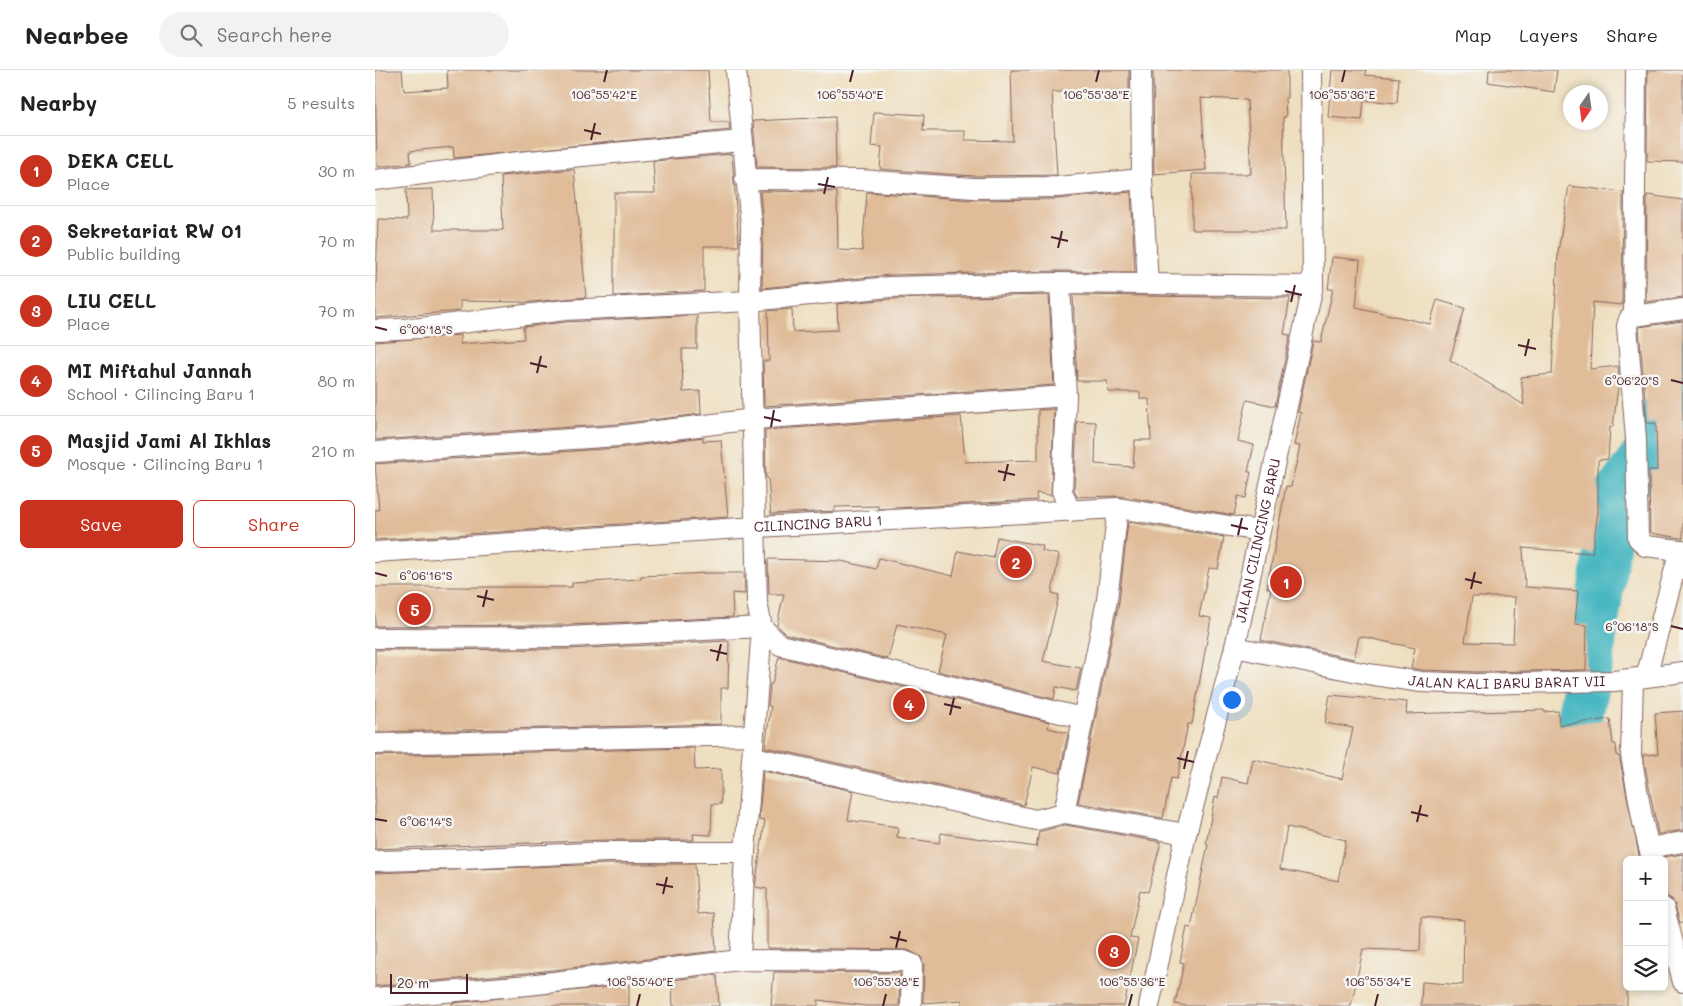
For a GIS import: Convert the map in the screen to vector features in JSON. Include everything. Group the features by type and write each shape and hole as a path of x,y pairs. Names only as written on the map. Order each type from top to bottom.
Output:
{"street":[{"path":"736,70 741,141 751,226 750,301 757,603 762,627 753,735 754,757 745,852 740,960"},
{"path":"1141,70 1142,179 1148,284"},
{"name":"JALAN CILINCING BARU","path":"1149,1006 1186,834 1235,647 1313,286 1311,70"},
{"path":"1634,316 1636,70"},
{"path":"375,180 519,162 741,141"},
{"path":"745,179 861,180 974,188 1058,187 1142,179"},
{"path":"375,330 420,328 565,310 750,301 890,287 1060,283 1313,286"},
{"path":"1060,283 1066,396 1062,491 1070,510"},
{"path":"1680,308 1634,316 1629,319 1627,326 1636,439 1637,538 1645,546 1681,550 1631,679 1631,755 1650,854 1683,842"},
{"path":"375,452 618,436 754,419 1066,396"},
{"path":"1064,812 1107,600 1118,508"},
{"name":"CILINCING BARU 1","path":"375,552 756,527 1118,508 1260,531"},
{"path":"375,638 568,637 762,627 781,644 1082,718"},
{"name":"JALAN KALI BARU BARAT VII","path":"1235,647 1368,674 1421,682 1564,682 1631,679 1683,672"},
{"path":"375,744 753,735"},
{"path":"754,757 1036,820 1064,812 1186,834"},
{"path":"375,861 607,852 745,852"},
{"path":"1668,924 1683,982"},
{"path":"375,998 528,985 740,960 905,961 912,964 914,971 911,1006"}],"building":[{"path":"375,70 402,70 404,91 448,88 447,70 708,70 711,122 729,122 730,130 454,158 453,147 410,151 411,163 377,167"},
{"path":"1011,70 1129,70 1129,92 1052,92 1057,175 974,176 880,169 882,147 871,146 874,112 924,115 923,131 965,131 965,140 1013,141"},
{"path":"1153,70 1287,70 1286,117 1283,117 1286,230 1192,230 1192,174 1251,174 1247,100 1201,98 1206,170 1154,174"},
{"path":"1332,70 1366,70 1365,75 1399,78 1397,103 1364,100 1362,120 1328,117"},
{"path":"1489,70 1557,70 1554,92 1488,82"},
{"path":"1648,70 1683,70 1683,162 1647,161"},
{"path":"835,117 836,168 757,167 753,121"},
{"path":"732,154 739,246 704,246 704,291 614,296 614,193 655,193 653,161"},
{"path":"574,169 586,297 521,303 460,301 460,311 375,318 378,219 407,220 406,190 433,189 434,230 503,230 501,176"},
{"path":"1569,186 1623,192 1622,305 1593,302 1590,369 1618,366 1619,379 1613,427 1610,427 1608,459 1598,460 1598,512 1592,553 1523,548 1525,587 1578,591 1575,624 1587,625 1586,670 1477,672 1422,670 1411,668 1415,648 1359,636 1354,659 1261,640 1271,589 1267,588 1286,486 1291,487 1300,446 1294,445 1301,413 1298,412 1313,341 1321,342 1333,289 1328,289 1332,257 1360,260 1356,307 1430,324 1437,300 1465,308 1450,360 1524,405 1521,377 1552,374 1558,252","holes":["1472,597 1515,597 1513,643 1465,642"]},
{"path":"760,191 837,192 838,250 862,251 867,192 974,200 1058,199 1131,192 1135,272 1057,271 890,275 762,288 763,226"},
{"path":"1647,195 1683,200 1683,297 1646,302"},
{"path":"1049,295 1054,385 764,406 763,361 769,361 768,311 792,309 793,332 838,330 837,304 891,299"},
{"path":"1073,295 1290,298 1284,334 1290,335 1275,406 1247,400 1238,441 1254,445 1248,472 1251,472 1246,498 1238,496 1234,515 1120,496 1077,497 1074,489 1077,421 1096,422 1095,464 1133,467 1135,440 1151,440 1149,399 1140,399 1140,392 1108,392 1107,381 1077,381"},
{"path":"697,315 697,349 682,349 683,392 700,391 701,414 617,424 375,440 375,342 460,335 460,344 524,339 523,327 566,322"},
{"path":"1683,321 1683,538 1681,538 1650,533 1649,470 1657,470 1656,423 1647,423 1639,327"},
{"path":"1054,409 1051,495 1036,493 1037,500 878,509 878,506 835,507 835,511 771,514 768,478 766,478 765,430 961,416 965,462 1038,460 1038,410"},
{"path":"703,437 703,441 721,440 728,517 375,540 375,510 379,510 375,464 619,448"},
{"path":"1128,522 1224,537 1218,569 1209,568 1199,616 1211,618 1192,724 1188,724 1177,779 1171,778 1163,818 1078,803 1119,602"},
{"path":"997,537 1043,546 1042,551 1059,555 1052,593 1059,595 1043,661 1081,668 1076,691 1056,687 1054,699 938,671 947,635 897,624 888,659 786,634 777,625 784,594 769,594 768,559 841,561 876,569 879,558 953,576 958,551 993,558"},
{"path":"744,573 745,594 732,593 733,617 568,625 375,626 375,587 572,587 572,583 641,579 641,576"},
{"path":"729,641 728,688 721,688 721,724 375,732 375,650 569,649"},
{"path":"779,657 1049,722 1048,728 1068,733 1060,773 1033,767 1024,805 765,747 771,706 768,706 770,684 772,684"},
{"path":"1330,695 1407,702 1406,714 1544,710 1544,712 1558,711 1559,725 1610,719 1613,744 1616,744 1617,756 1619,756 1639,856 1623,856 1623,991 1627,991 1627,1006 1421,1006 1422,982 1463,985 1464,920 1421,917 1420,951 1363,949 1351,1006 1186,1006 1175,1004 1184,963 1180,962 1187,927 1191,928 1208,844 1206,843 1215,797 1218,798 1222,777 1248,783 1253,759 1342,779 1353,728 1325,723","holes":["1287,827 1346,840 1338,881 1280,869"]},
{"path":"1683,711 1683,830 1658,834 1643,755 1658,754 1655,713"},
{"path":"694,748 695,770 721,769 721,804 712,804 711,835 693,834 694,840 606,840 375,849 375,756"},
{"path":"763,771 853,791 848,820 898,827 897,837 939,843 941,833 1036,847 1039,832 1065,825 1161,842 1148,892 1140,890 1130,938 1138,939 1124,1006 962,1006 962,1000 923,1003 924,964 921,957 908,950 767,948 767,889 755,887 765,821 759,820"},
{"path":"1683,854 1683,923 1680,923 1675,905 1672,899 1668,897 1668,856"},
{"path":"607,864 695,864 698,914 714,913 716,951 527,973 375,986 375,873"},
{"path":"774,972 900,973 899,1006 866,1006 818,1000 818,1006 771,1006"},
{"path":"717,975 719,1006 673,1006 672,980"},
{"path":"629,985 629,1006 452,1006 452,1003"}],"waterway":[{"path":"1569,786 1569,775 1591,657 1614,498 1655,441 1683,359"}],"place":[{"name":"Sekretariat RW 01","path":"1016,562"},
{"name":"DEKA CELL","path":"1286,582"},
{"name":"Masjid Jami Al Ikhlas","path":"415,609"},
{"name":"MI Miftahul Jannah","path":"909,704"},
{"name":"LIU CELL","path":"1114,951"}]}
